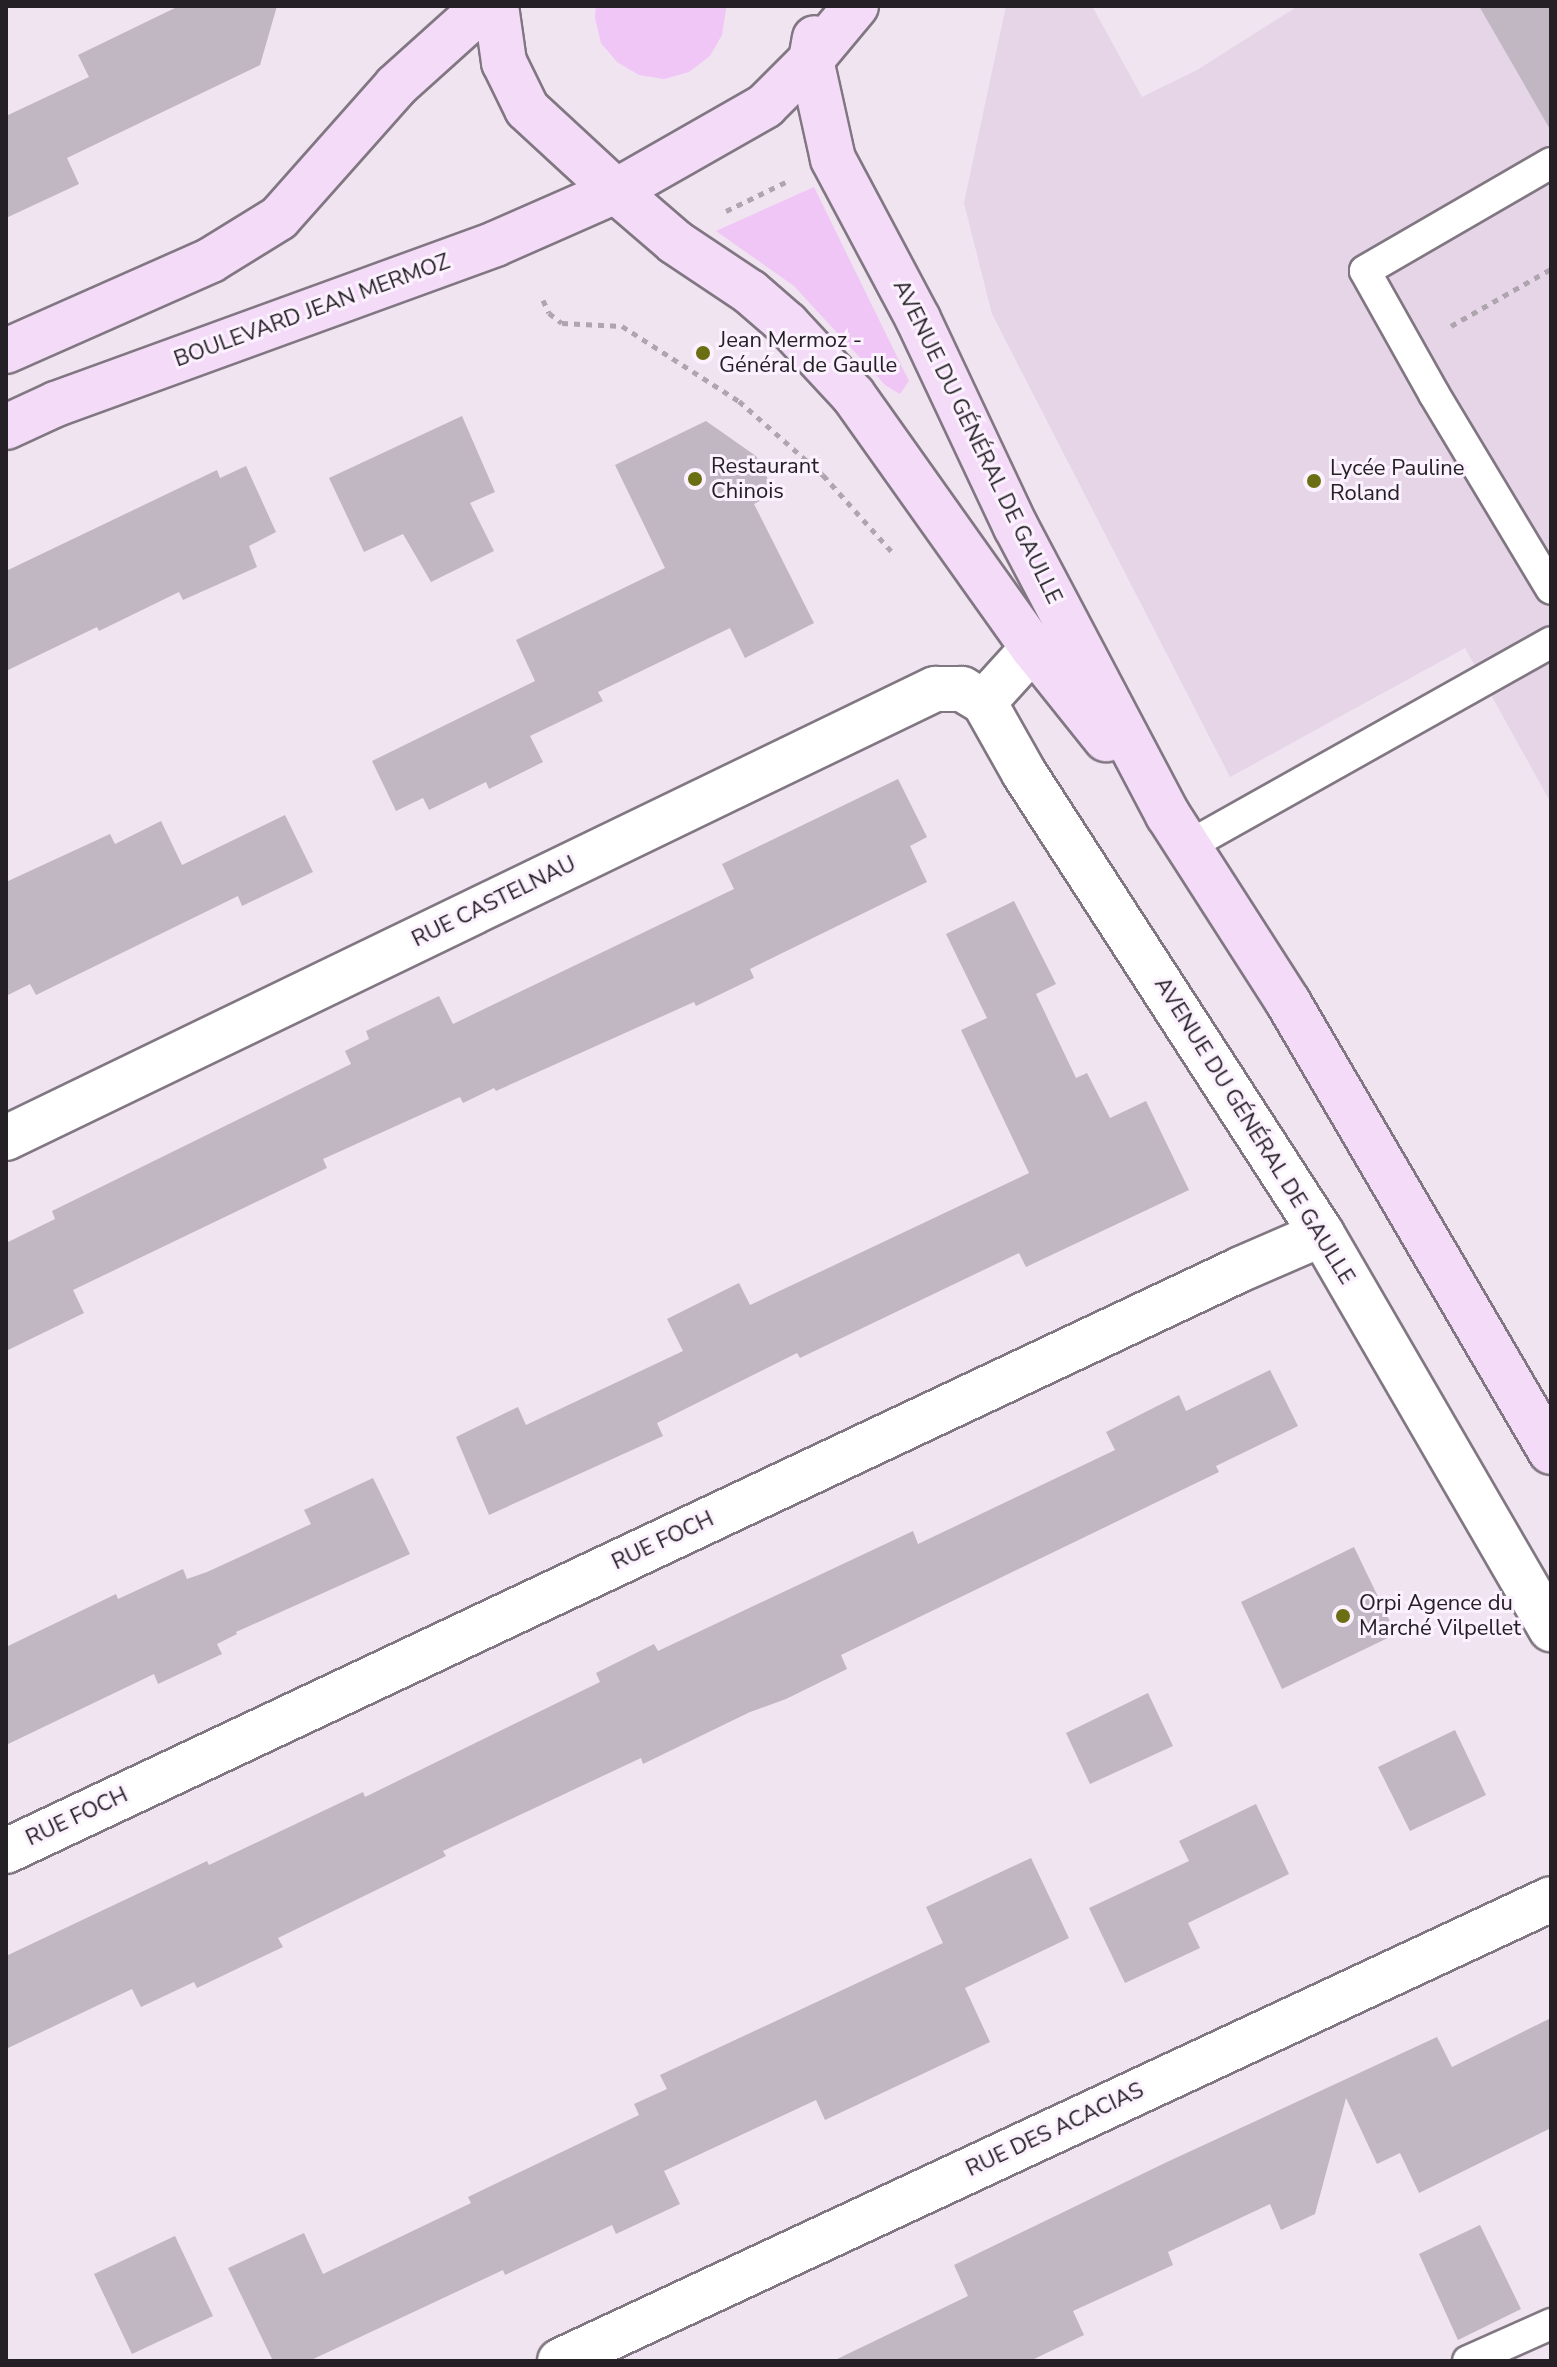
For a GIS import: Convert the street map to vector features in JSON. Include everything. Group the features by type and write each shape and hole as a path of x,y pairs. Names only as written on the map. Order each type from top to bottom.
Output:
{"main road":[{"path":"6,351 211,260 279,218 396,86 485,6"},
{"path":"496,6 504,62 527,109 616,191"},
{"path":"811,60 819,6"},
{"name":"BOULEVARD JEAN MERMOZ","path":"6,427 56,404 495,244 616,191 765,106 811,60 856,6"},
{"name":"AVENUE DU GÉNÉRAL DE GAULLE","path":"811,60 833,159 918,319 1016,527 1178,830 1288,1002 1551,1452"},
{"name":"AVENUE DU GÉNÉRAL DE GAULLE","path":"616,191 675,242 750,292 787,324 853,395 1033,648 1178,830"}],"street":[{"path":"984,702 1033,648"},
{"name":"RUE CASTELNAU","path":"6,1138 935,689 962,689 984,702"},
{"name":"AVENUE DU GÉNÉRAL DE GAULLE","path":"984,702 1024,773 1322,1234 1551,1629"},
{"name":"RUE FOCH","path":"6,1851 1241,1269 1322,1234"},
{"name":"RUE DES ACACIAS","path":"560,2361 1551,1899"}],"lane":[{"path":"1551,163 1365,271 1551,589"},
{"path":"1178,830 1551,642"},
{"path":"1468,2361 1551,2324"}],"path":[{"path":"713,217 795,178"},
{"path":"1409,349 1551,269"},
{"path":"543,300 549,313 562,323 622,326 739,401 823,475 903,565"}],"shaded area":[{"path":"596,6 725,6 726,9 722,35 710,56 689,72 664,79 639,75 617,62 601,43 595,18"},
{"name":"Lycée Pauline Roland","path":"1006,6 1092,6 1142,97 1197,70 1298,6 1551,6 1551,803 1465,648 1230,777 992,314 964,203"},
{"path":"814,187 909,381 900,394 885,385 794,286 716,231"}],"building":[{"path":"179,6 277,6 260,65 67,158 79,184 6,218 6,116 89,77 78,55"},
{"path":"1479,6 1551,6 1551,131"},
{"path":"462,416 495,492 470,503 494,551 431,582 403,534 364,552 329,478"},
{"path":"706,421 756,456 775,493 754,504 814,623 745,658 730,628 598,692 603,701 530,736 543,762 489,789 486,782 429,810 423,798 396,811 372,761 535,681 516,640 665,568 615,465"},
{"path":"246,466 276,532 249,546 257,567 183,600 179,592 6,671 6,571 217,470 220,478"},
{"path":"898,779 927,837 910,846 927,882 750,969 754,978 696,1006 694,1002 496,1091 494,1088 463,1103 460,1097 323,1159 327,1168 73,1290 84,1313 6,1351 6,1243 55,1219 52,1211 351,1064 345,1051 369,1039 366,1031 439,996 453,1024 734,889 722,864"},
{"path":"285,815 313,872 242,906 238,896 36,995 30,984 6,996 6,882 110,834 115,844 161,821 182,865"},
{"path":"1014,901 1056,984 1036,994 1076,1078 1087,1073 1110,1118 1146,1101 1189,1190 1026,1267 1019,1253 800,1358 797,1353 657,1423 663,1436 489,1515 456,1437 518,1407 526,1425 683,1351 667,1319 739,1283 750,1305 1029,1173 961,1030 987,1018 946,934"},
{"path":"1270,1370 1298,1426 1216,1466 1219,1472 841,1655 847,1669 786,1699 750,1712 643,1764 641,1758 443,1851 446,1856 278,1938 283,1947 197,1988 194,1982 141,2007 132,1989 6,2049 6,1956 207,1861 209,1865 363,1792 365,1797 600,1682 596,1673 654,1644 658,1651 913,1531 918,1544 1115,1450 1106,1432 1179,1395 1186,1411"},
{"path":"373,1478 410,1554 236,1632 217,1644 222,1654 158,1684 154,1674 6,1745 6,1647 116,1594 118,1599 183,1569 187,1579 207,1572 311,1524 304,1510"},
{"path":"1354,1547 1396,1634 1282,1689 1241,1602"},
{"path":"1148,1693 1173,1746 1090,1784 1066,1733"},
{"path":"1455,1730 1486,1795 1410,1831 1378,1767"},
{"path":"1256,1804 1289,1874 1188,1923 1200,1948 1125,1983 1089,1908 1189,1861 1179,1841"},
{"path":"1031,1858 1069,1938 965,1988 990,2042 825,2120 816,2100 664,2171 680,2204 616,2234 612,2225 505,2275 503,2270 309,2361 273,2361 228,2268 304,2233 323,2274 471,2203 468,2197 639,2115 634,2104 667,2089 660,2075 943,1943 926,1907"},
{"path":"1551,2018 1551,2128 1419,2193 1400,2153 1377,2164 1346,2098 1315,2214 1281,2230 1270,2204 1168,2252 1173,2265 1073,2311 1084,2335 1030,2361 833,2361 968,2296 954,2265 1167,2162 1437,2037 1452,2067"},
{"path":"1480,2225 1521,2309 1458,2340 1419,2254"},
{"path":"175,2236 213,2316 132,2354 94,2274"}],"place":[{"name":"Jean Mermoz - Général de Gaulle","path":"703,353"},
{"name":"Restaurant Chinois","path":"695,479"},
{"name":"Lycée Pauline Roland","path":"1314,481"},
{"name":"Orpi Agence du Marché Vilpellet","path":"1343,1616"}]}
